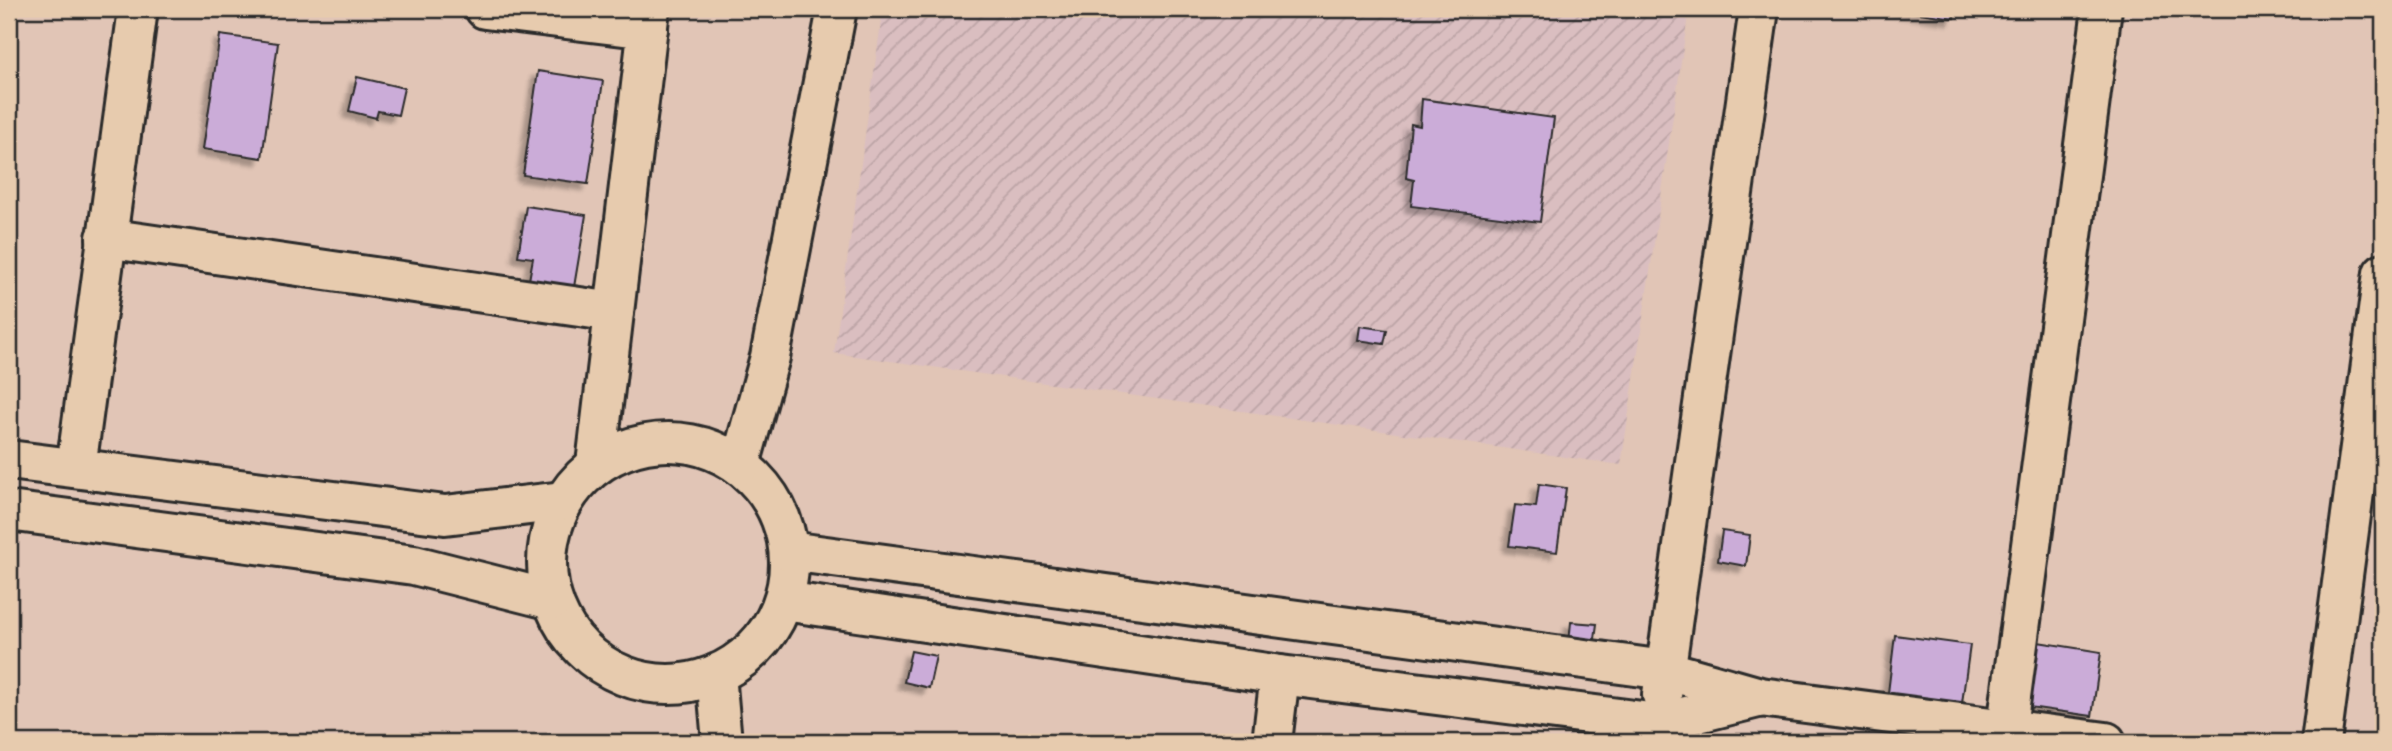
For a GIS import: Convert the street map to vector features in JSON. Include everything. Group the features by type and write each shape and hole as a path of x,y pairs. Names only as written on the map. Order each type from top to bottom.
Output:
{"lane":[{"path":"76,468 138,9"},
{"path":"485,9 649,19 596,464"},
{"path":"740,465 771,357 837,9"},
{"path":"1656,733 1759,9"},
{"path":"2006,736 2102,9"},
{"path":"106,237 614,312"},
{"path":"2321,742 2383,273"},
{"path":"668,441 706,448 740,465 759,483 774,503 784,526 789,551 789,576 784,601 773,625 758,645 739,662 692,682 667,684 642,681 618,673 596,661 576,644 562,623 552,600 546,575 547,549 552,525 563,501 578,481 596,464 643,444 668,441"},
{"path":"9,460 445,515 563,501"},
{"path":"9,512 414,565 552,600"},
{"path":"789,551 1665,670 1760,698 2006,736 2106,742"},
{"path":"784,601 1656,733 1760,698"},
{"path":"716,674 722,742"},
{"path":"1272,742 1280,675"}],"shaded area":[{"path":"883,9 1689,9 1621,465 834,353"}],"building":[{"path":"1892,9 1955,9 1954,18"},
{"path":"220,35 278,43 262,158 203,149"},
{"path":"538,71 603,81 588,184 523,175"},
{"path":"357,77 404,88 398,115 378,111 376,118 349,111"},
{"path":"1422,99 1554,118 1540,222 1411,206 1414,180 1406,178 1411,124 1420,126"},
{"path":"526,206 586,215 574,287 529,280 533,258 518,256"},
{"path":"1360,326 1387,330 1384,344 1358,340"},
{"path":"1539,484 1566,488 1557,552 1509,546 1515,505 1536,507"},
{"path":"1722,531 1750,535 1746,566 1718,561"},
{"path":"1571,622 1597,624 1594,646 1569,643"},
{"path":"1895,635 1970,645 1962,703 1888,693"},
{"path":"2038,642 2101,652 2092,716 2029,707"},
{"path":"911,651 936,656 929,688 904,682"}]}
